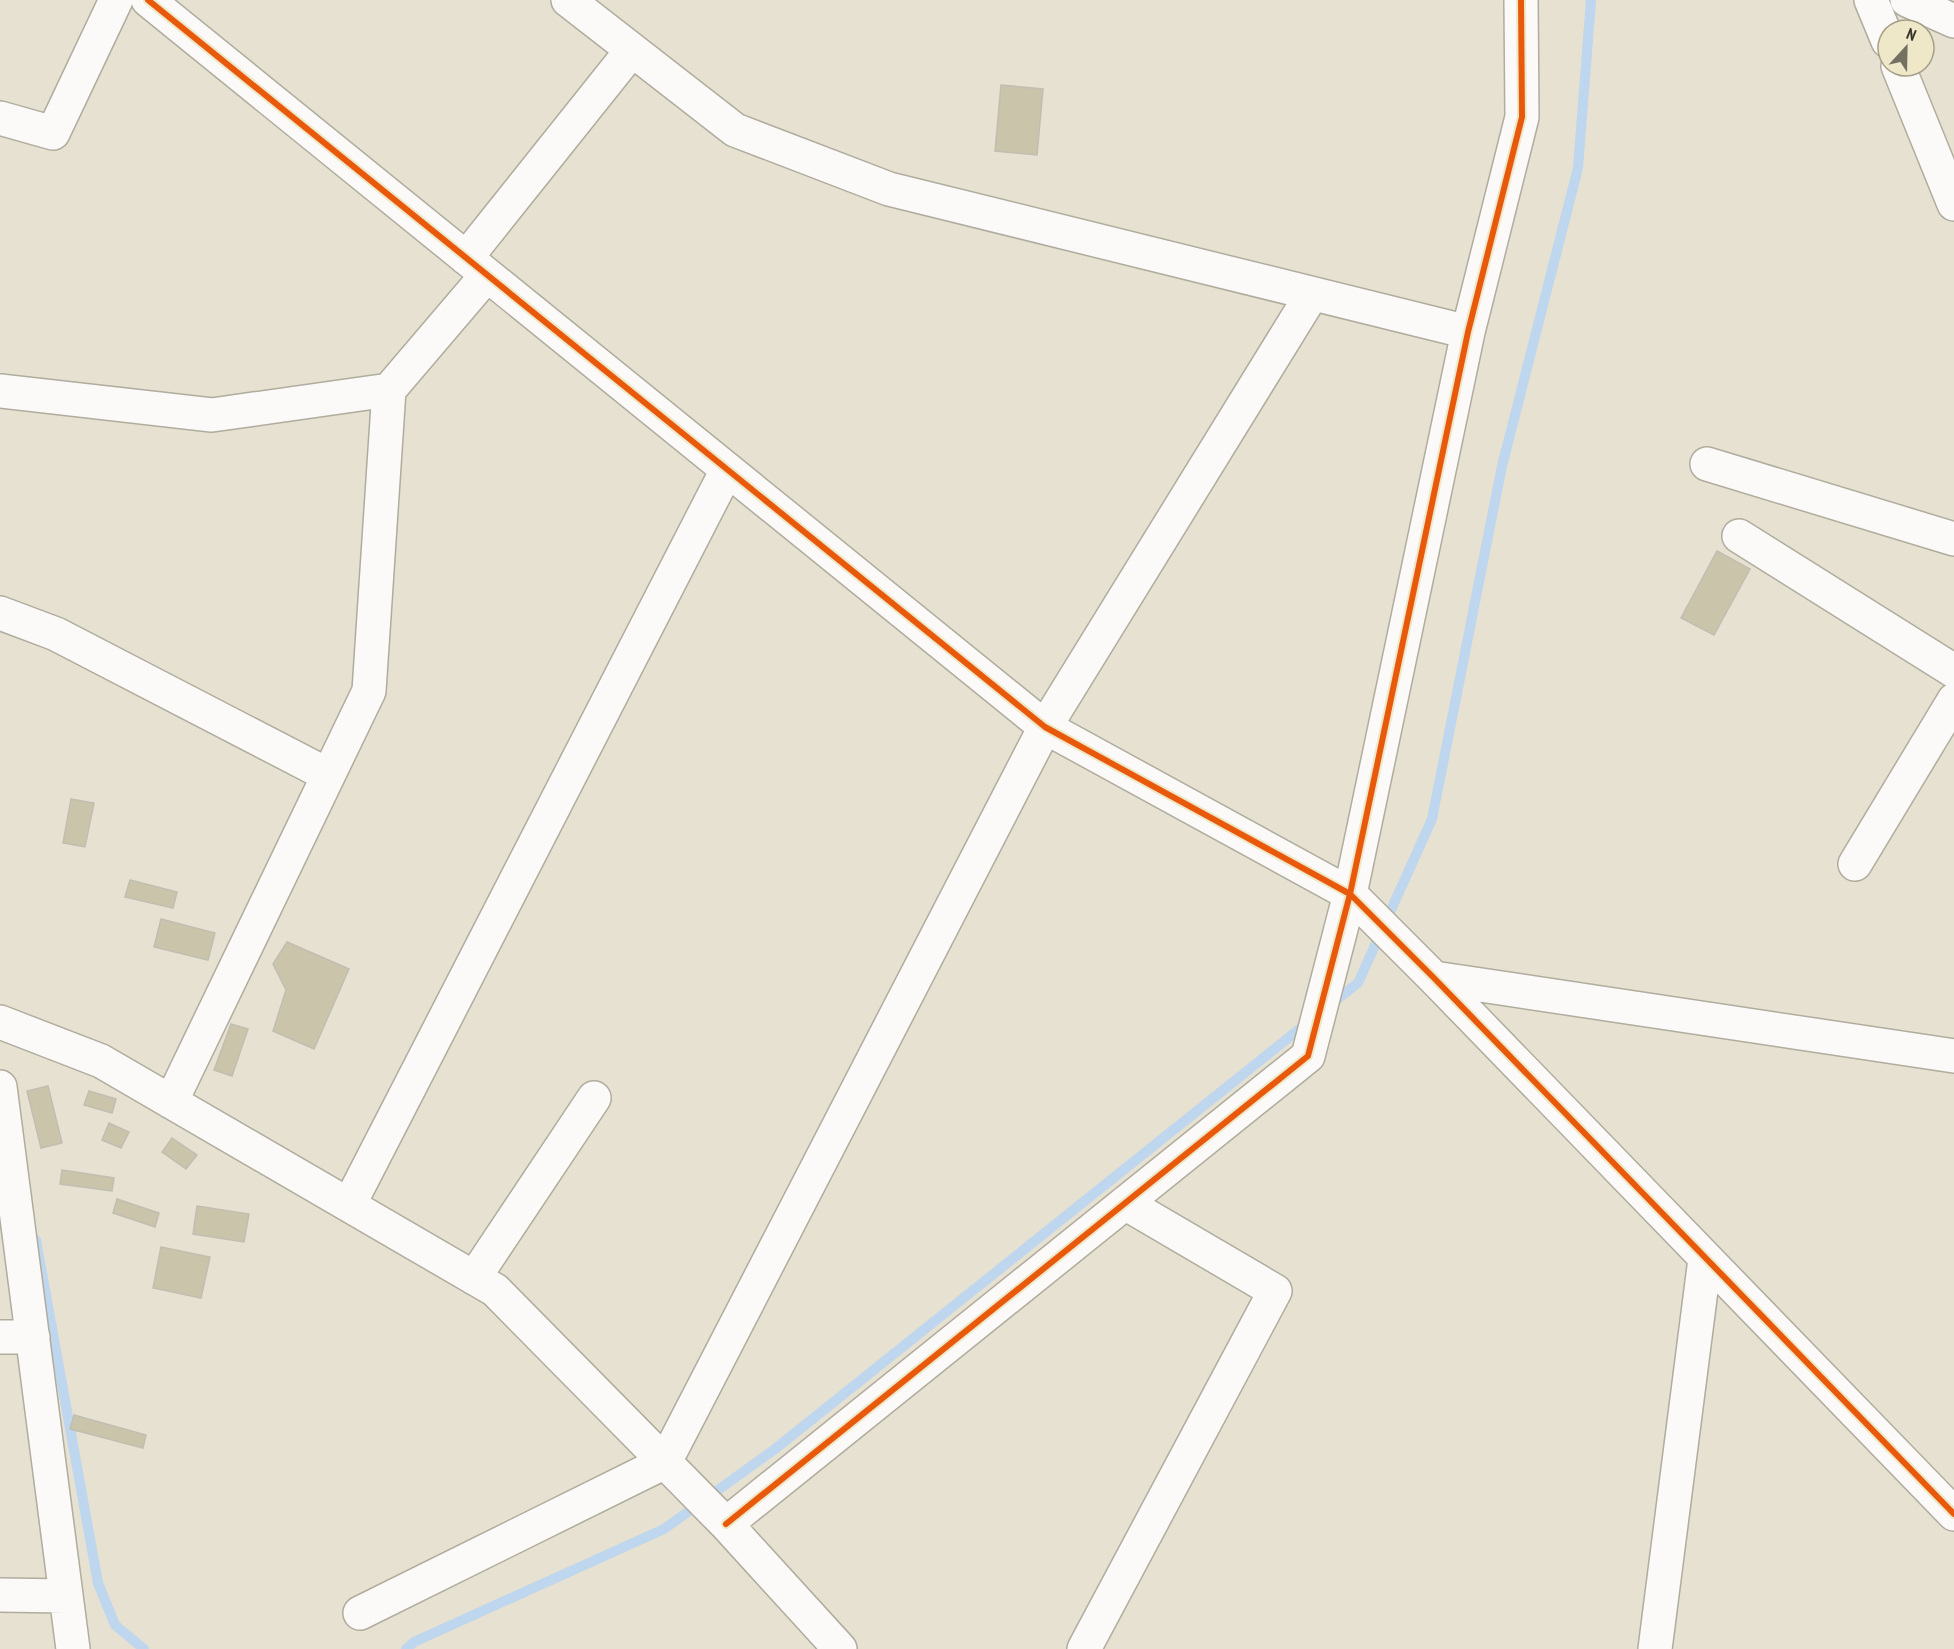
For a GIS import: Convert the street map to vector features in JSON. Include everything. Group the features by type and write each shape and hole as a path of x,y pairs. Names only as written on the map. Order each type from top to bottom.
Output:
{"street":[{"path":"0,118 53,133 116,0"},
{"path":"148,0 1045,727 1350,894 1954,1514"},
{"path":"568,0 735,130 889,189 1468,332"},
{"path":"726,1524 1308,1056 1350,894 1468,332 1521,117 1521,0"},
{"path":"1871,0 1878,18"},
{"path":"1907,0 1954,21"},
{"path":"171,1102 369,691 389,390 632,50"},
{"path":"1903,78 1954,204"},
{"path":"360,1613 665,1462 1045,727 1312,294"},
{"path":"0,391 212,415 389,390"},
{"path":"1707,464 1954,539"},
{"path":"350,1205 728,470"},
{"path":"1739,536 1954,671"},
{"path":"0,613 56,634 328,775"},
{"path":"1855,864 1954,700"},
{"path":"1434,978 1954,1056"},
{"path":"0,1022 101,1061 495,1290 726,1524 840,1649"},
{"path":"0,1087 73,1649"},
{"path":"474,1278 594,1098"},
{"path":"1084,1649 1275,1291 1125,1203"},
{"path":"1655,1649 1705,1259"},
{"path":"0,1337 33,1338"},
{"path":"0,1595 66,1596"}],"building":[{"path":"1001,85 1043,89 1037,155 995,151"},
{"path":"1717,551 1750,569 1714,635 1681,618"},
{"path":"71,799 94,803 85,847 63,843"},
{"path":"130,880 177,892 173,908 125,897"},
{"path":"161,919 215,933 208,960 154,947"},
{"path":"287,942 349,969 314,1049 273,1031 286,990 273,964"},
{"path":"231,1024 248,1029 232,1076 214,1070"},
{"path":"48,1086 62,1143 41,1148 27,1091"},
{"path":"89,1091 116,1099 112,1113 84,1105"},
{"path":"109,1123 129,1132 121,1148 102,1140"},
{"path":"172,1138 197,1155 186,1169 162,1152"},
{"path":"62,1170 114,1178 112,1191 60,1184"},
{"path":"117,1199 159,1213 155,1227 113,1213"},
{"path":"197,1206 249,1214 244,1242 193,1234"},
{"path":"161,1247 210,1257 201,1298 153,1288"},
{"path":"74,1415 146,1435 143,1448 70,1429"}],"waterway":[{"path":"1331,1004 1358,983 1432,819 1502,466 1578,168 1591,0"},
{"path":"406,1649 414,1642 664,1529 775,1449 1307,1023"},
{"path":"36,1240 98,1583 115,1625 144,1649"}],"cycle path":[{"path":"148,0 1045,727 1350,894 1954,1514"},
{"path":"726,1524 1308,1056 1350,894 1468,332 1522,117 1521,0"}]}
